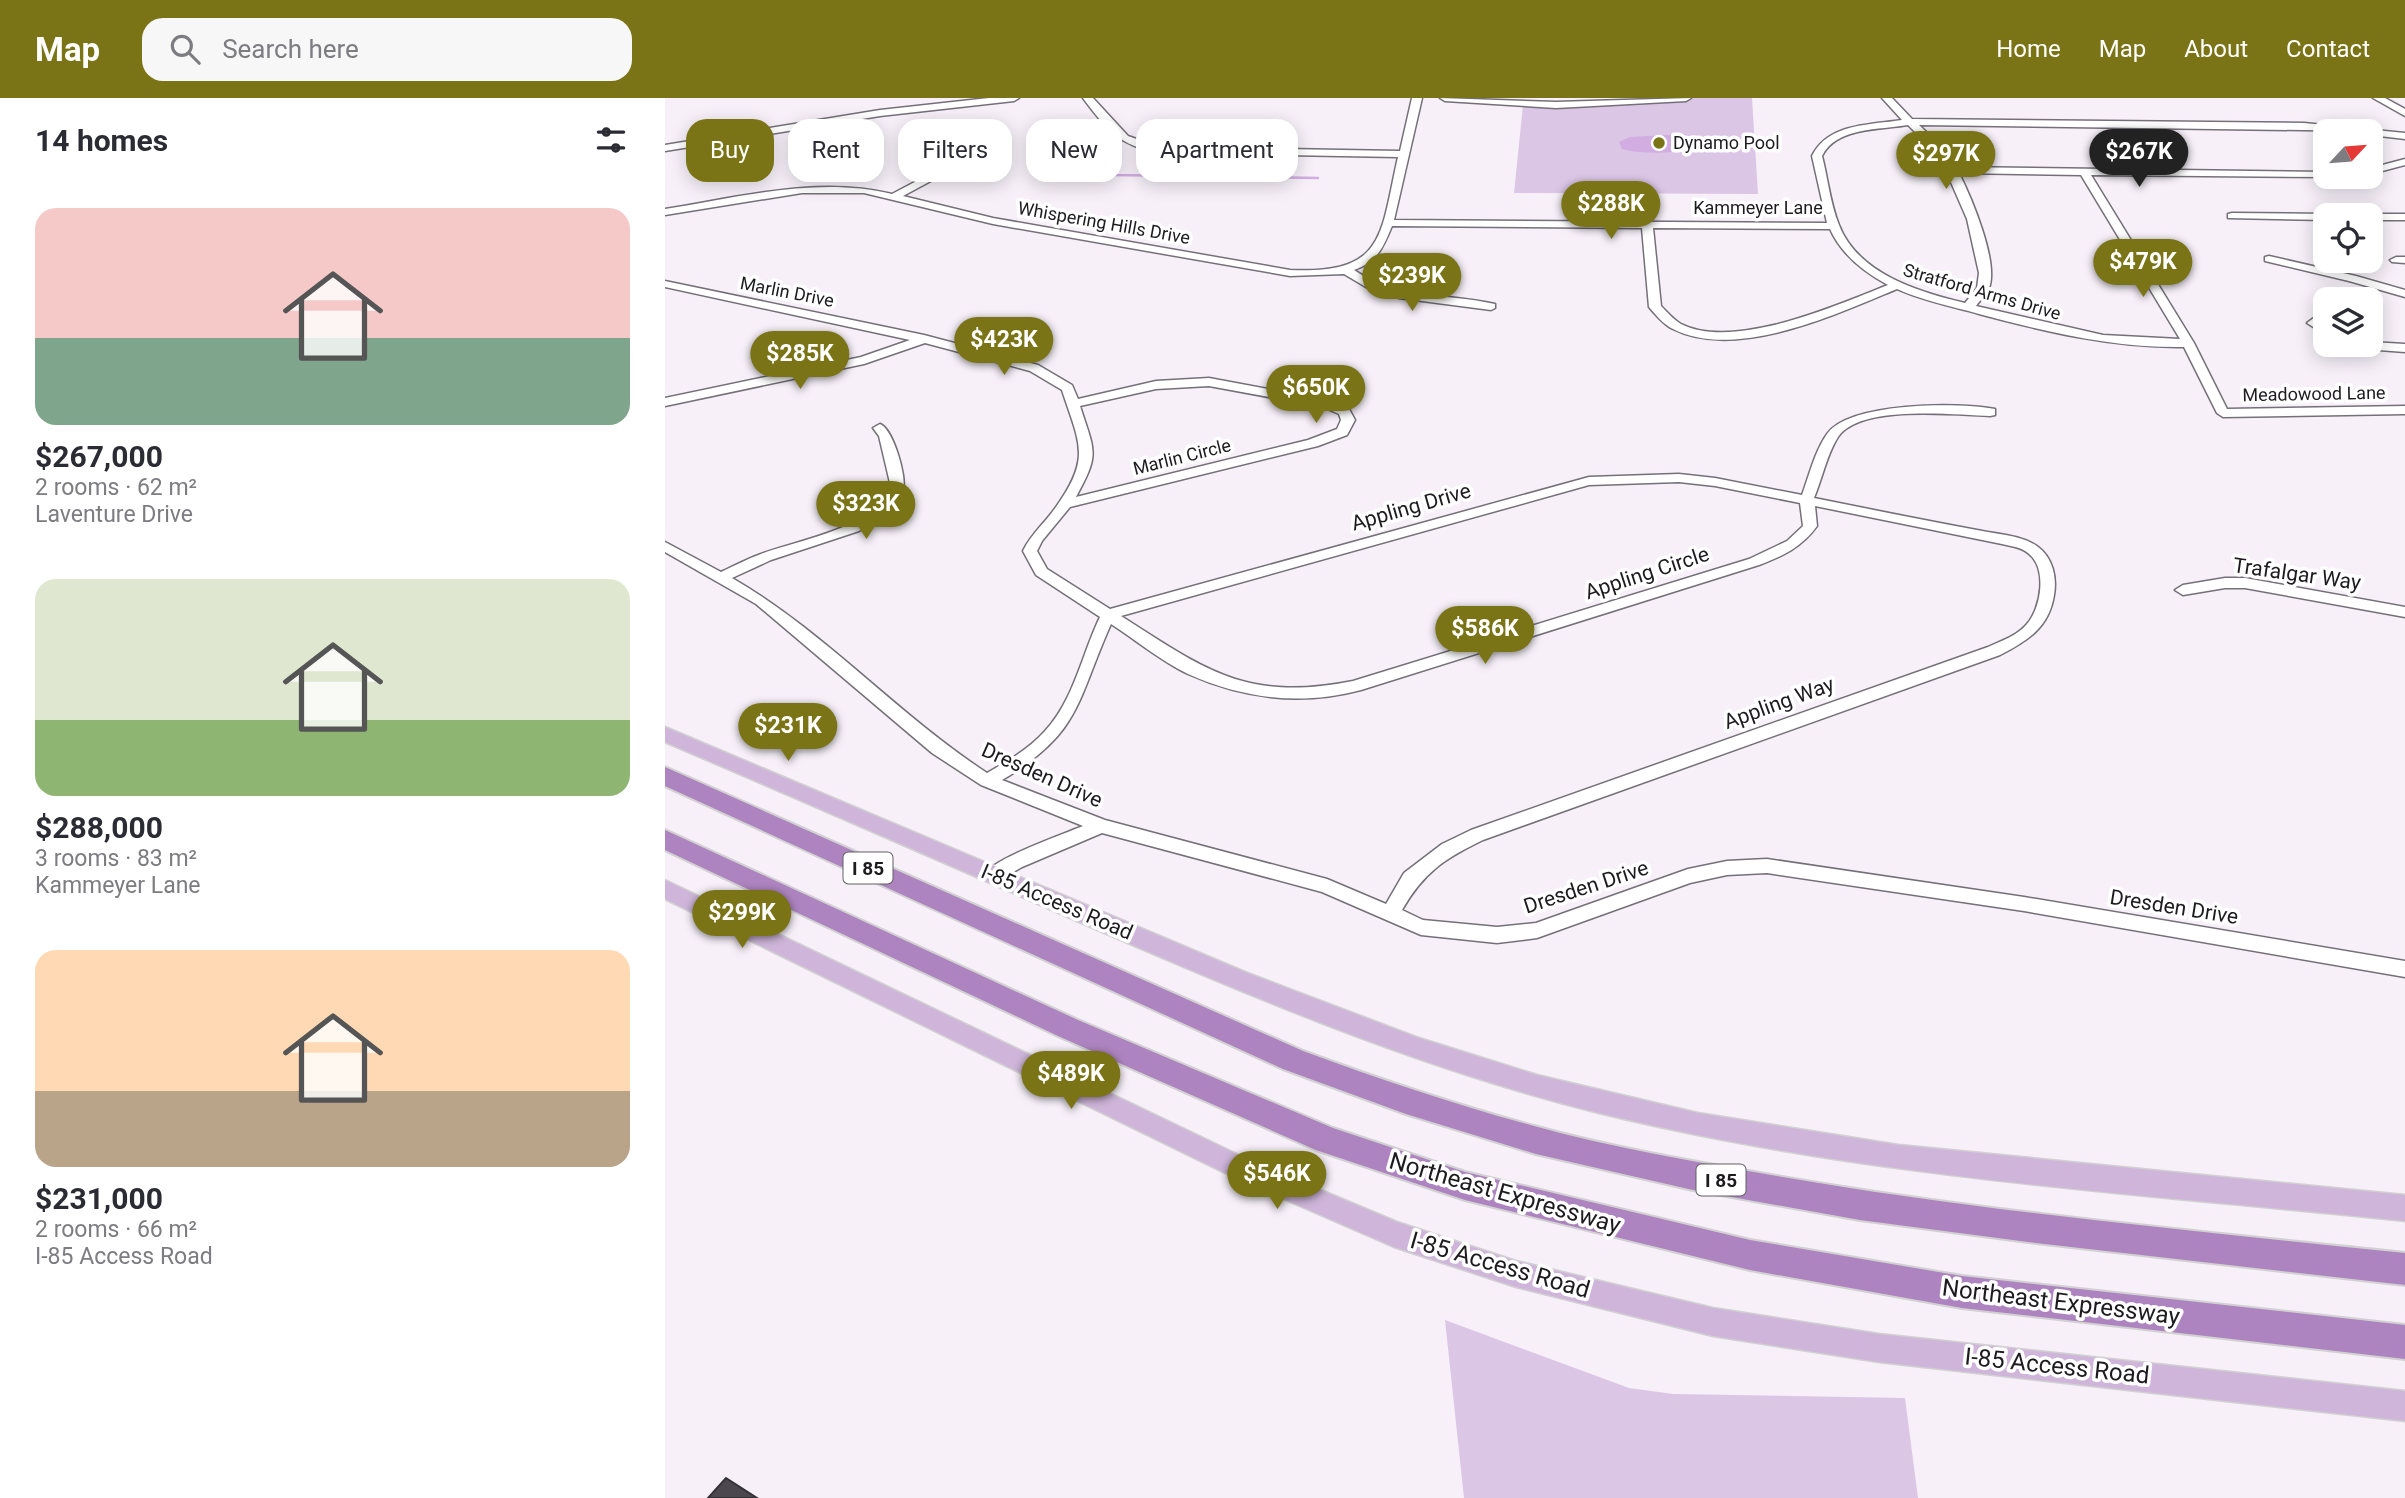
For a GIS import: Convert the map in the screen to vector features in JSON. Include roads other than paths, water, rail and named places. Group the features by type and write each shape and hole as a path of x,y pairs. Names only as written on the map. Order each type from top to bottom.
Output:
{"highway":[{"name":"I 85","path":"665,776 1293,1060 1406,1101 1535,1140 1693,1176 1860,1205 2036,1228 2405,1269"},
{"name":"Northeast Expressway","path":"665,839 1068,1028 1327,1140 1465,1186 1750,1255 1962,1292 2405,1342"}],"main road":[{"name":"I-85 Access Road","path":"665,734 1275,996 1398,1043 1514,1080 1693,1124 1909,1160 2405,1208"},
{"name":"I-85 Access Road","path":"665,889 1283,1188 1394,1234 1516,1274 1713,1322 1853,1344 2405,1406"}],"street":[{"path":"665,148 953,100 1014,98"},
{"path":"1088,98 1121,137 1145,149 1175,152 1403,154"},
{"name":"Whispering Hills Drive","path":"665,212 824,188 864,190 993,221 1290,273 1346,270 1366,262 1374,255 1388,223 1417,98"},
{"path":"1445,98 1567,105 1686,98"},
{"path":"1887,98 1945,157 1959,182 1975,228 1984,272 1983,287 1968,307"},
{"path":"2378,98 2405,113"},
{"name":"Stratford Arms Drive","path":"2188,343 2124,343 2088,338 1926,298 1895,286 1872,272 1836,233 1817,156 1820,148 1831,137 1840,133 1909,122 2313,127"},
{"path":"2383,133 2405,136"},
{"path":"2383,168 2405,162"},
{"path":"1952,170 2313,175"},
{"path":"2085,173 2188,343"},
{"path":"896,196 922,182"},
{"path":"2240,228 2229,211 2313,215"},
{"path":"2383,217 2405,217"},
{"name":"Kammeyer Lane","path":"1388,223 1834,226"},
{"path":"1647,225 1655,307 1662,316 1689,331 1724,336 1785,326 1822,315 1895,286"},
{"path":"2269,260 2352,278 2405,294"},
{"path":"1346,270 1373,286 1396,292 1439,301 1491,306"},
{"name":"Marlin Drive","path":"665,284 923,339 1034,368 1068,388 1087,451 1084,470 1065,504 1035,540 1030,551 1041,572 1108,615"},
{"path":"665,402 865,360 923,339"},
{"name":"Meadowood Lane","path":"2188,343 2223,413 2405,410"},
{"path":"2383,346 2405,348"},
{"name":"Marlin Circle","path":"1065,504 1313,443 1342,432 1348,420 1344,412 1327,404 1209,382 1156,385 1074,404"},
{"path":"1807,499 1832,436 1857,418 1907,411 1990,412"},
{"path":"720,578 765,557 854,528 866,522 890,500 897,483 885,436 880,428"},
{"name":"Appling Drive","path":"1108,615 1457,515 1589,481 1679,478 1807,499 1939,527"},
{"name":"Appling Circle","path":"1108,615 1192,669 1228,683 1256,691 1291,695 1321,694 1355,687 1784,550 1803,539 1811,526 1807,499"},
{"name":"Appling Way","path":"1390,914 1411,878 1448,849 1477,835 1994,651 2019,638 2033,626 2044,605 2048,576 2042,560 2029,547 1939,527"},
{"name":"Dresden Drive","path":"665,546 761,601 938,749 987,781 1101,826 1327,886 1421,927 1497,935 1537,930 1688,876 1727,868 1767,866 2024,904 2405,969"},
{"name":"Trafalgar Way","path":"2183,590 2225,583 2245,583 2405,612"},
{"path":"987,781 1029,754 1059,727 1074,700 1108,615"},
{"path":"993,875 1016,862 1101,826"}],"waterway":[{"path":"1122,175 1318,178"}],"place":[{"name":"Dynamo Pool","path":"1659,143"}]}
